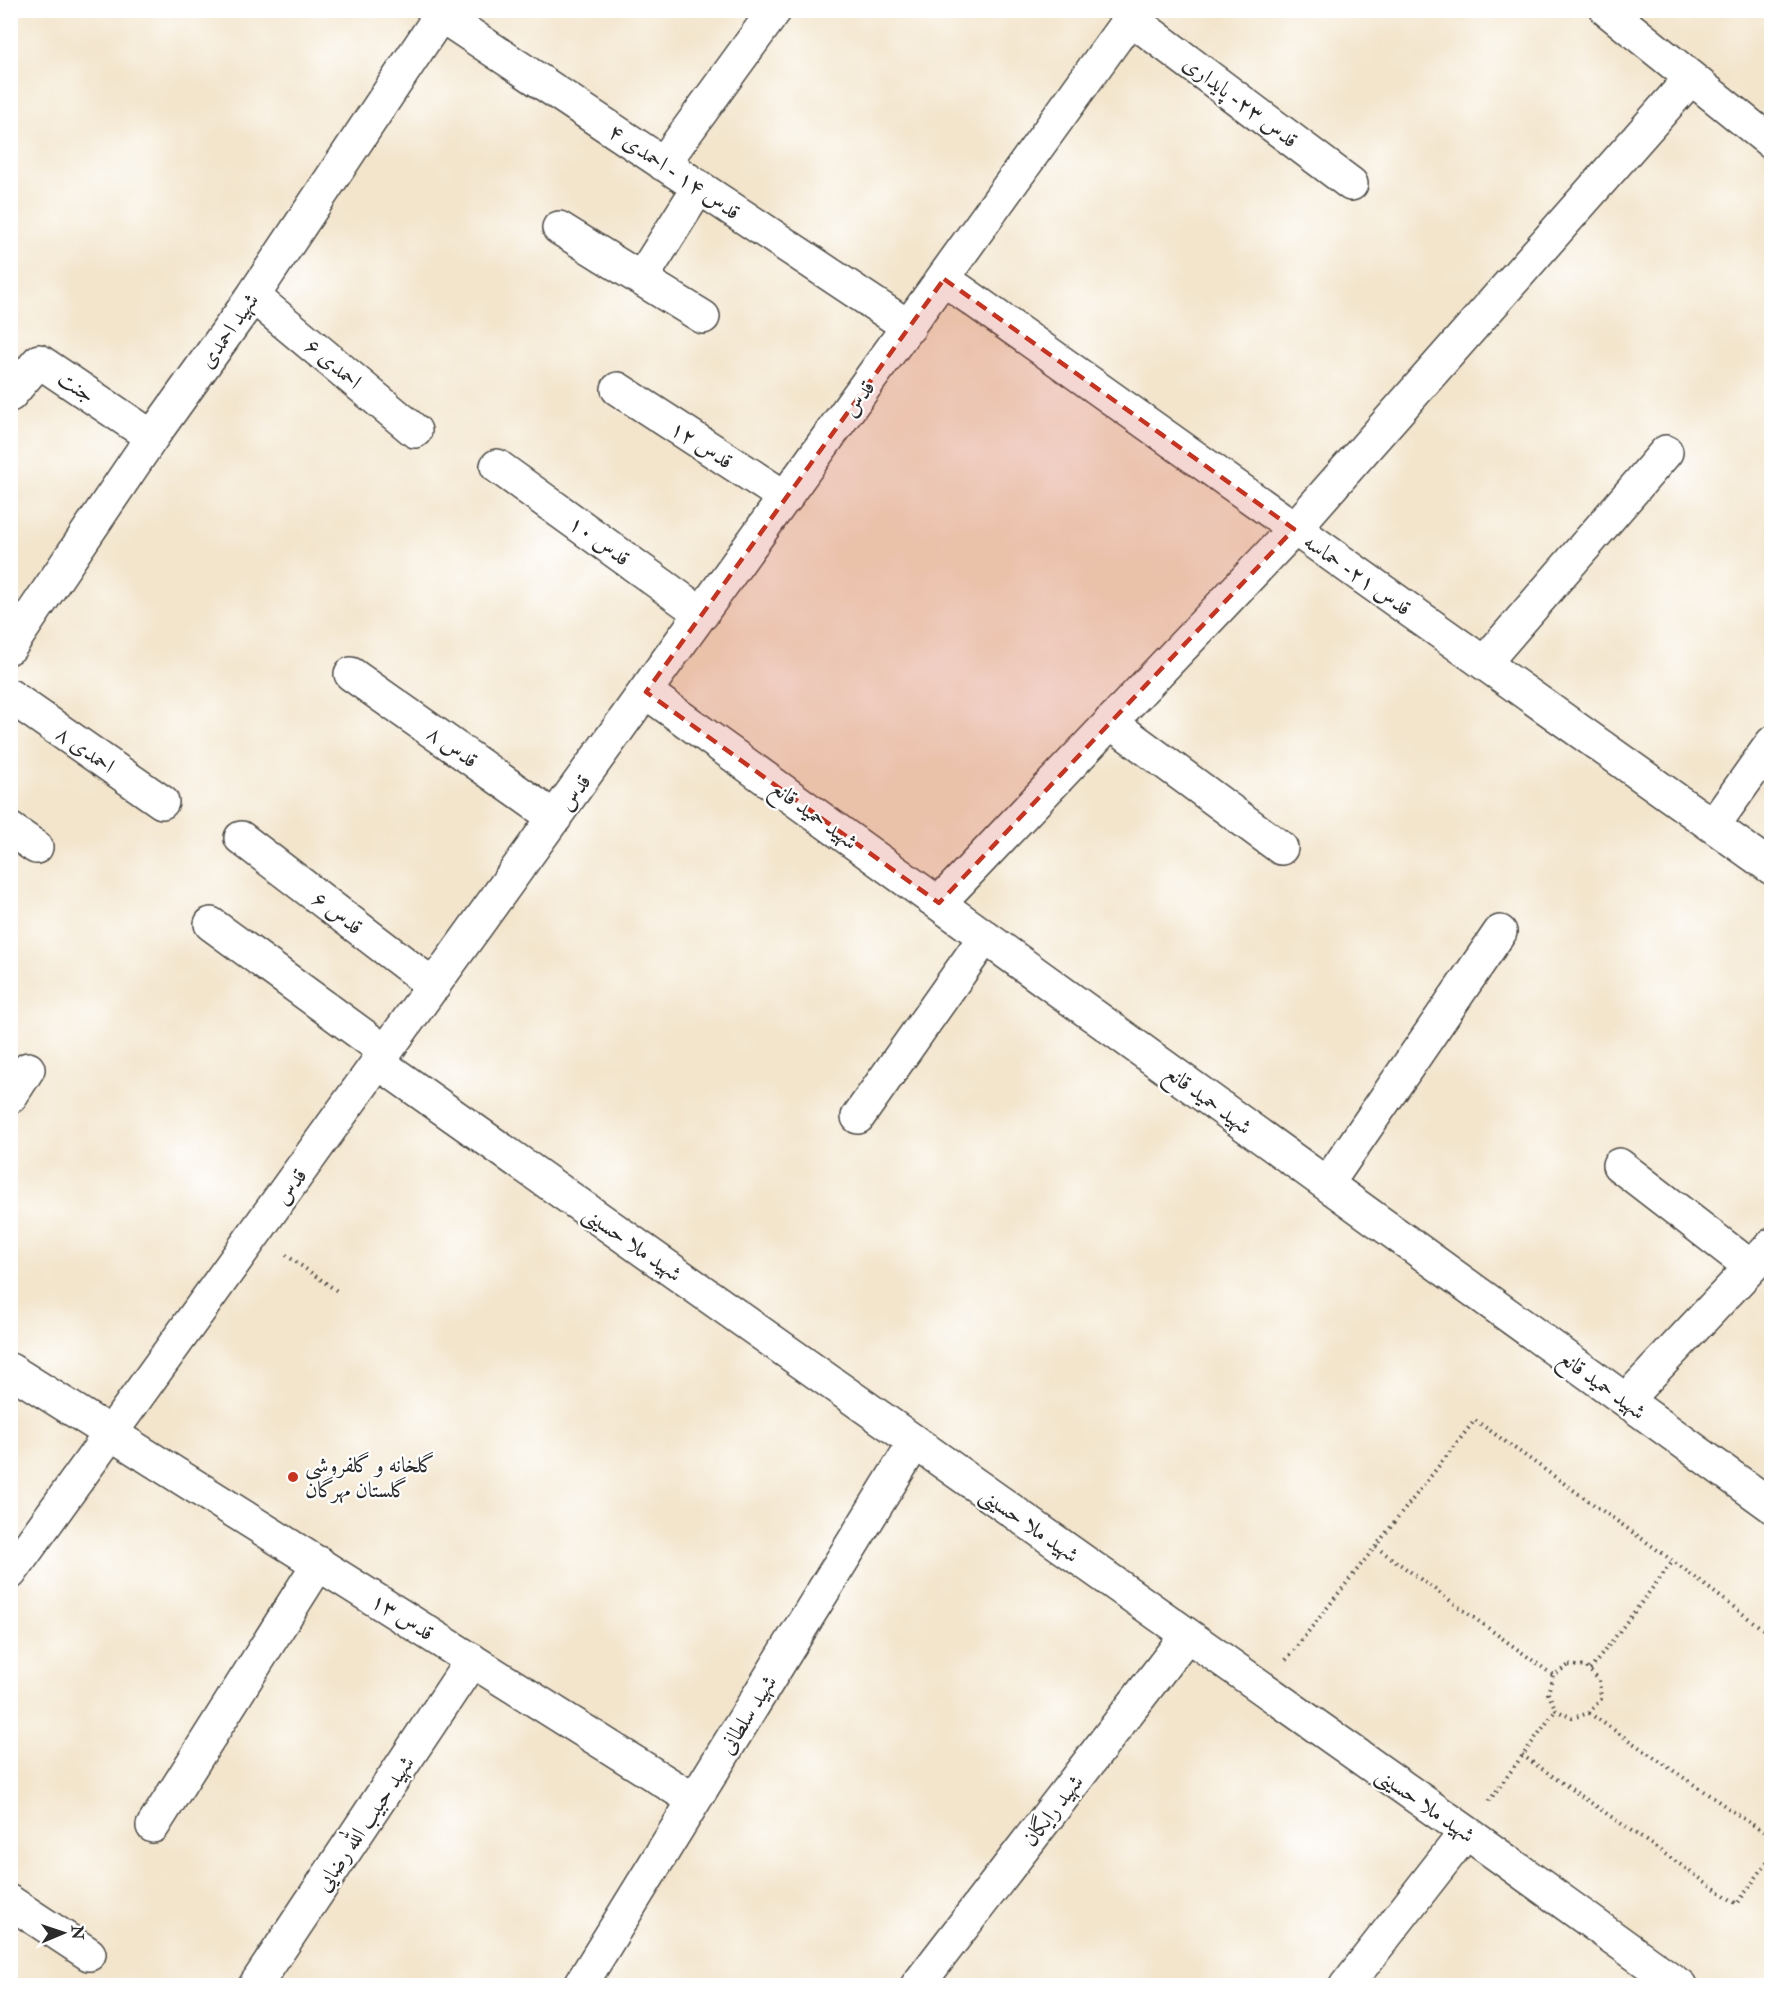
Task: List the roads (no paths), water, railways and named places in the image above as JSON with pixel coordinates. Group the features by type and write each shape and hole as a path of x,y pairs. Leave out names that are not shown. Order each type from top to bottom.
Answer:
{"street":[{"path":"663,164 775,10"},
{"path":"1607,10 1772,143"},
{"name":"قدس ۱۴ - احمدی ۴","path":"439,12 909,327"},
{"name":"شهید احمدی","path":"10,647 152,437 253,296 439,12"},
{"name":"قدس ۲۳- پایداری","path":"1133,14 1352,184"},
{"name":"قدس","path":"10,1573 1133,14"},
{"path":"939,903 1294,528 1691,78"},
{"path":"641,279 699,187"},
{"path":"559,228 703,317"},
{"name":"قدس ۲۱- حماسه","path":"944,279 1772,868"},
{"name":"احمدی ۶","path":"253,296 415,431"},
{"name":"جنت","path":"10,395 39,361 152,437"},
{"name":"قدس ۱۲","path":"618,389 786,498"},
{"path":"1484,663 1666,452"},
{"name":"قدس ۱۰","path":"497,466 702,614"},
{"name":"قدس ۸","path":"351,674 555,818"},
{"name":"شهید حمید قانع","path":"646,692 1772,1506"},
{"name":"احمدی ۸","path":"10,696 162,802"},
{"path":"1110,722 1281,848"},
{"path":"1713,826 1772,743"},
{"name":"قدس ۶","path":"241,838 434,986"},
{"name":"شهید ملا حسینی","path":"211,924 382,1057 915,1442 1680,1986"},
{"path":"1327,1184 1500,932"},
{"path":"858,1117 985,937"},
{"path":"10,1097 28,1070"},
{"path":"1619,1166 1761,1256 1626,1400"},
{"name":"قدس ۱۳","path":"10,1370 694,1800"},
{"name":"شهید سلطانی","path":"580,1986 915,1442"},
{"path":"153,1826 319,1563"},
{"name":"شهید رایگان","path":"917,1986 1187,1635"},
{"name":"شهید حبیب الله رضایی","path":"255,1986 472,1660"},
{"path":"1346,1986 1466,1832"},
{"path":"10,1902 89,1954"}],"place":[{"name":"گلخانه و گلفروشی گلستان مهرگان","path":"293,1477"}]}
